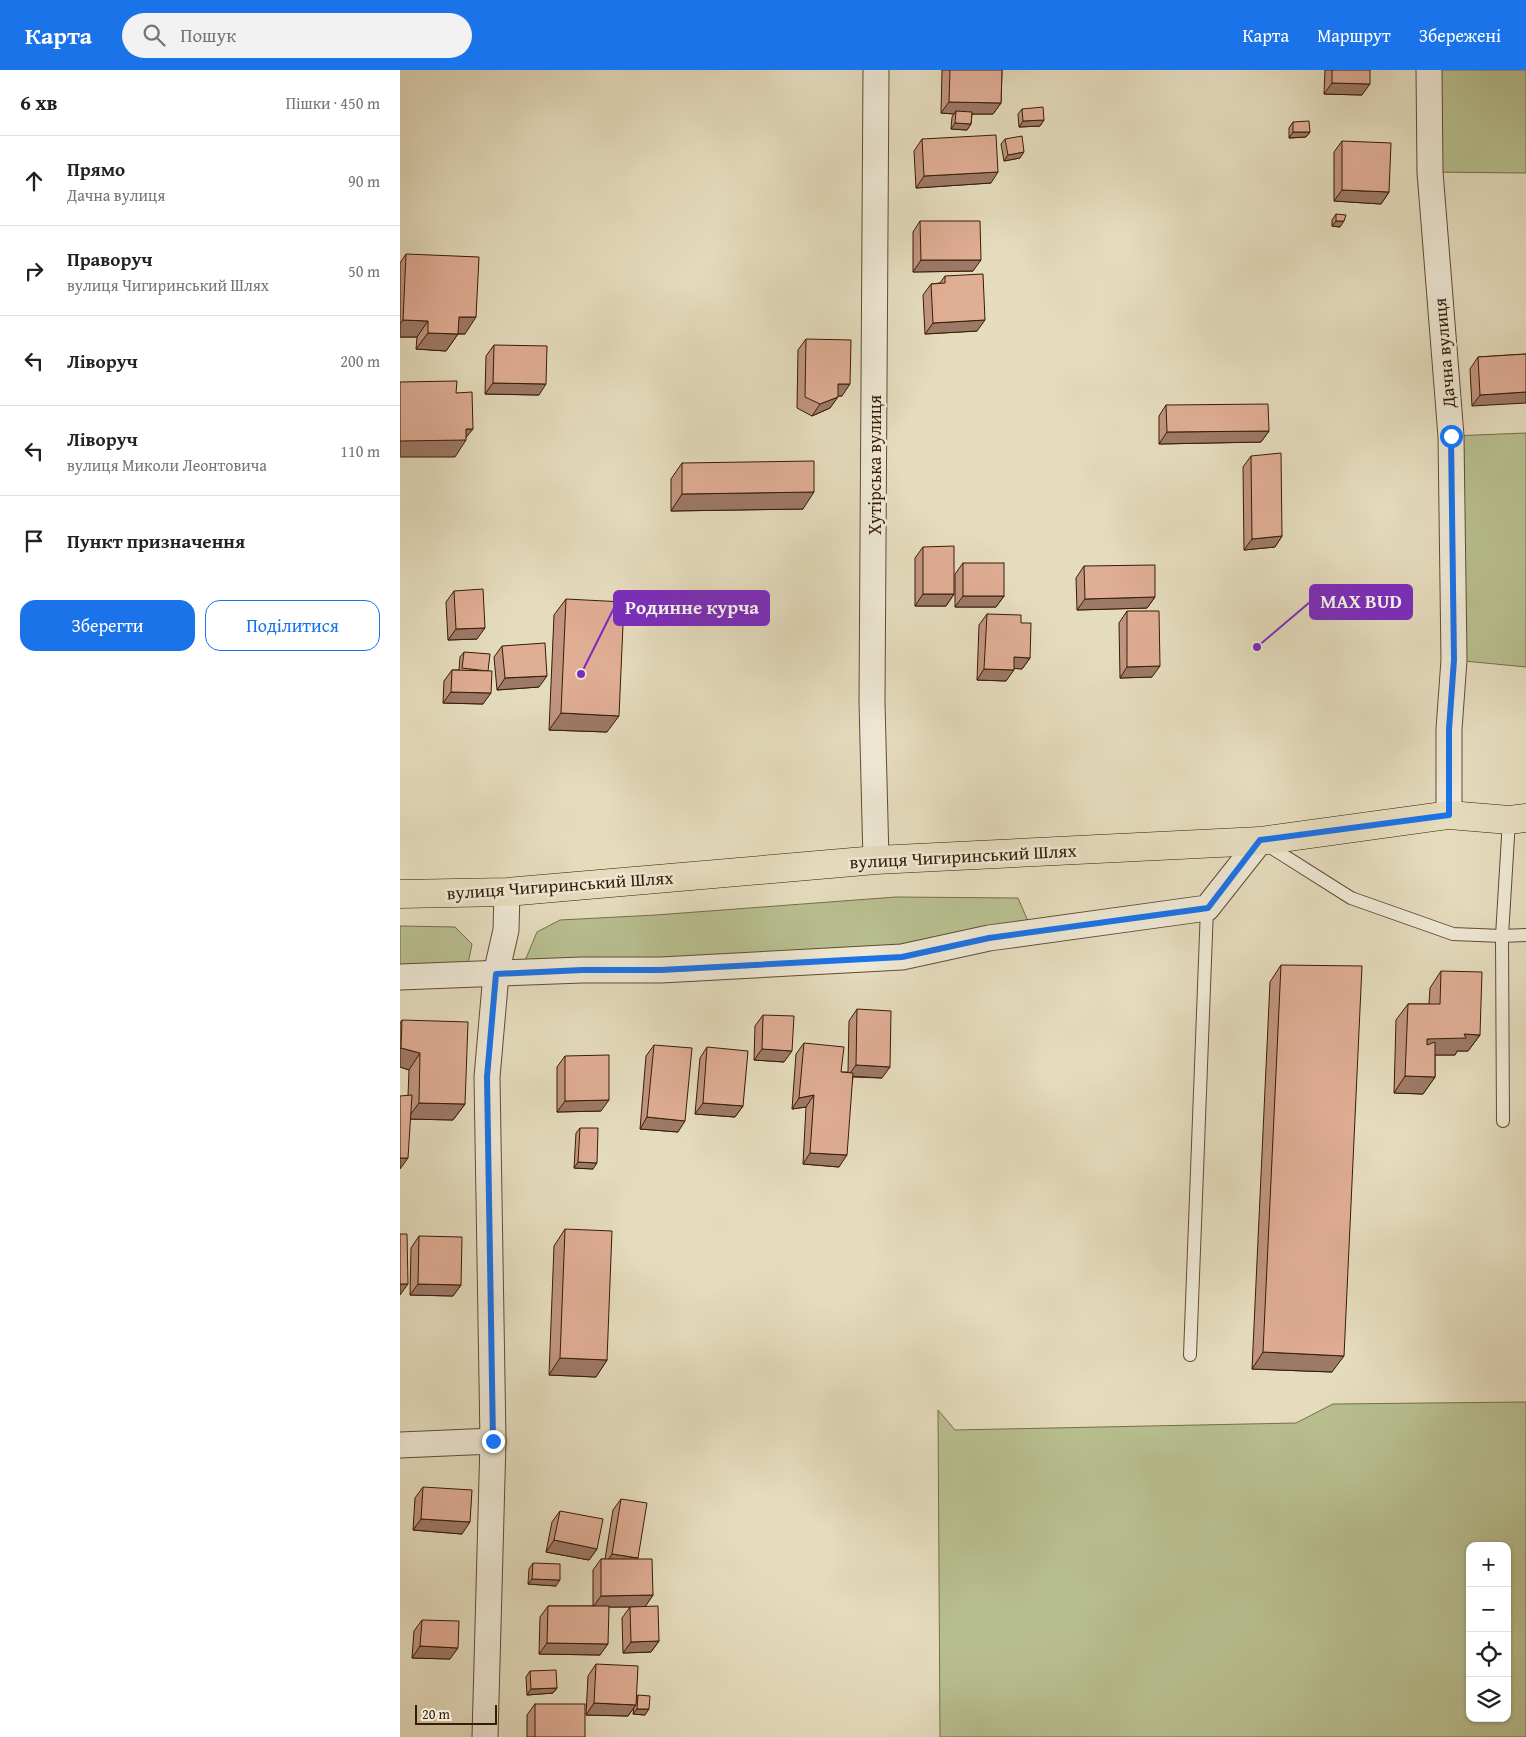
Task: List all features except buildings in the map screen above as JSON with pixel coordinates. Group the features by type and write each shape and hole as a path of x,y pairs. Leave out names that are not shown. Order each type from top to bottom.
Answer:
{"main road":[{"name":"вулиця Чигиринський Шлях","path":"400,894 507,892 876,860 1260,840 1449,815 1517,819"}],"street":[{"name":"Хутірська вулиця","path":"876,70 872,702 876,860"},
{"name":"Дачна вулиця","path":"1429,70 1430,172 1451,436 1454,660 1449,729 1449,815"},
{"path":"400,977 582,970 661,970 902,957 989,938 1208,908 1260,840"},
{"path":"485,1737 493,1441 487,1077 496,974 506,930 507,892"},
{"path":"400,1445 493,1441"}],"lane":[{"path":"1504,1121 1502,936 1517,819"},
{"path":"1260,840 1350,898 1452,934 1526,935"},
{"path":"1190,1355 1208,908"}],"green space":[{"path":"1429,70 1526,70 1526,173 1430,172"},
{"path":"1526,433 1526,667 1454,660 1451,436"},
{"path":"896,897 1018,898 1031,928 995,940 522,968 537,932 560,920 656,915"},
{"path":"400,926 455,927 472,944 466,974 400,978"},
{"path":"1526,1402 1526,1737 940,1737 938,1410 955,1430 1296,1423 1333,1404"}],"place":[{"name":"MAX BUD","path":"1257,647"},
{"name":"Родинне курча","path":"581,674"}],"route":[{"path":"493,1441 487,1077 496,974 582,970 661,970 902,957 989,938 1208,908 1260,840 1449,815 1449,729 1454,660 1451,436"}]}
